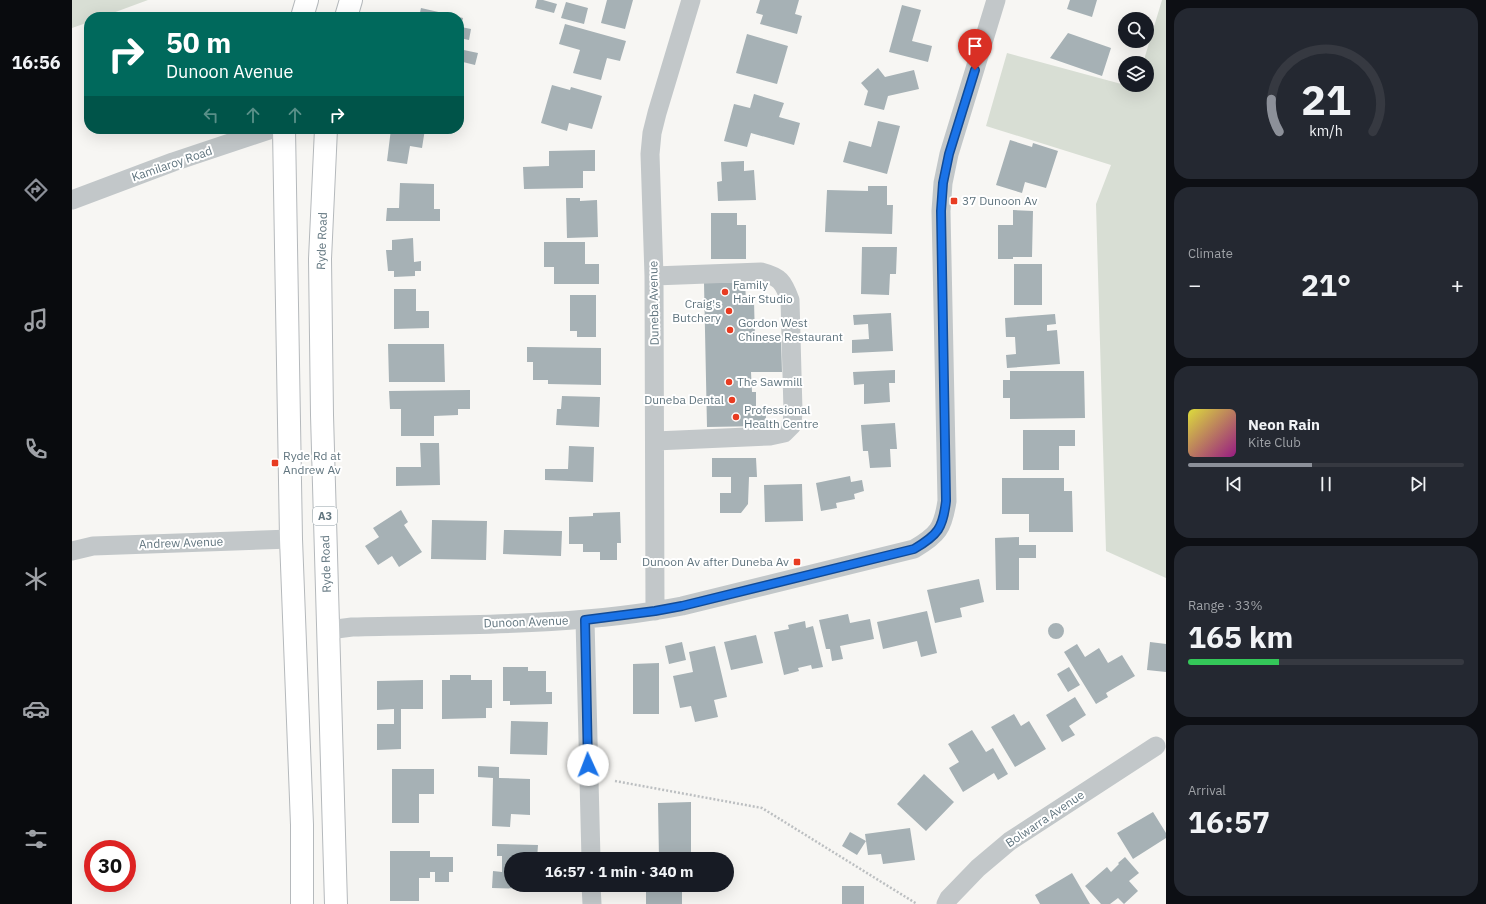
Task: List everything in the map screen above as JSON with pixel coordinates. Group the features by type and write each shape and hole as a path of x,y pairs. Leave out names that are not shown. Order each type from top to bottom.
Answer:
{"highway":[{"path":"303,12 307,0"},
{"path":"347,12 351,0"},
{"path":"284,134 291,539 302,825 302,904"},
{"name":"Ryde Road","path":"326,134 320,259 322,415 336,904"}],"street":[{"name":"Duneba Avenue","path":"655,611 654,276 650,154 656,112 691,0"},
{"name":"Dunoon Avenue","path":"329,630 352,627 585,620 655,611 682,606 914,549 927,542 937,532 944,518 946,501 941,211 943,183 949,154 996,0"},
{"name":"Kamilaroy Road","path":"72,200 173,162 257,134"},
{"path":"654,276 761,272 775,276 785,286 790,300 793,411 792,425 784,433 770,436 655,441"},
{"name":"Andrew Avenue","path":"72,552 93,546 291,539"},
{"path":"585,620 590,852"},
{"name":"Bolwarra Avenue","path":"946,904 949,898 978,868 1010,841 1156,746"},
{"path":"591,892 592,904"}],"path":[{"path":"615,781 762,808 917,904"}],"shaded area":[{"path":"72,0 148,0 116,12 84,12 84,24 72,28"},
{"path":"1162,0 1166,0 1166,578 1106,551 1096,204 1111,165 986,126 1007,53 1118,83 1118,92 1154,92 1154,56 1145,56 1148,48 1154,48 1154,27"}],"building":[{"path":"537,0 557,4 554,13 535,8"},
{"path":"607,0 633,0 625,29 601,23"},
{"path":"760,0 799,0 795,14 802,16 797,34 760,24 763,15 756,13"},
{"path":"1070,0 1097,0 1092,17 1067,9"},
{"path":"566,2 588,8 584,24 561,18"},
{"path":"902,5 921,10 912,41 932,46 928,62 889,52"},
{"path":"421,8 438,12 420,12"},
{"path":"565,24 626,41 620,61 607,58 601,80 573,73 580,50 559,44"},
{"path":"464,28 471,29 469,40 464,39"},
{"path":"1068,33 1111,48 1102,76 1050,58"},
{"path":"747,34 788,46 777,84 736,73"},
{"path":"464,50 478,53 475,65 464,62"},
{"path":"878,68 885,77 914,70 919,89 888,96 884,110 864,105 868,91 861,83"},
{"path":"552,85 570,90 571,87 602,96 592,129 569,123 567,131 541,123"},
{"path":"754,94 784,103 779,117 800,123 794,145 751,133 747,147 724,141 734,104 750,108"},
{"path":"878,121 900,126 887,174 843,162 849,141 871,147"},
{"path":"390,134 424,134 422,148 410,146 407,164 387,161"},
{"path":"1010,140 1032,147 1033,143 1058,151 1046,188 1025,182 1022,193 996,185"},
{"path":"595,150 595,171 583,171 583,188 524,189 523,167 549,166 549,151"},
{"path":"744,161 744,171 754,170 756,200 718,201 717,182 722,181 721,162"},
{"path":"400,183 434,184 434,209 440,209 440,221 386,221 387,208 399,208"},
{"path":"868,186 887,186 887,205 893,205 892,234 825,232 827,190 868,191"},
{"path":"566,198 580,198 580,201 597,200 598,237 567,238"},
{"path":"1013,210 1033,211 1032,257 998,259 998,225 1013,225"},
{"path":"711,213 737,213 737,225 746,225 746,259 711,259"},
{"path":"413,238 414,262 421,261 421,271 415,271 415,276 394,277 394,271 388,271 386,250 392,250 392,240"},
{"path":"544,242 585,242 585,264 599,264 599,284 554,284 554,267 544,267"},
{"path":"862,247 897,247 896,274 890,274 889,295 861,294"},
{"path":"1014,264 1042,264 1042,305 1014,305"},
{"path":"745,282 746,301 754,301 755,339 781,338 782,372 751,372 752,392 756,392 756,407 766,407 766,426 707,427 704,283"},
{"path":"394,289 416,289 416,311 429,311 429,328 394,329"},
{"path":"570,295 596,295 596,337 577,337 577,331 570,331"},
{"path":"891,313 893,351 852,353 852,340 869,339 868,324 854,325 853,315"},
{"path":"1055,314 1056,324 1047,325 1047,331 1057,330 1060,364 1007,368 1006,355 1016,354 1015,337 1006,337 1005,318"},
{"path":"388,344 444,344 445,382 389,382"},
{"path":"527,347 601,348 601,385 548,384 548,380 533,380 533,362 527,362"},
{"path":"895,370 895,383 889,383 890,402 864,404 864,384 854,385 853,372"},
{"path":"1010,371 1084,371 1085,418 1010,419 1010,398 1003,398 1003,380 1010,380"},
{"path":"470,390 470,409 458,409 458,415 434,416 434,436 401,436 401,409 390,409 389,391"},
{"path":"562,396 600,397 599,427 556,425 557,409 561,409"},
{"path":"895,423 897,449 890,449 891,467 870,468 868,451 863,451 861,425"},
{"path":"1023,430 1075,430 1075,446 1059,446 1059,470 1023,470"},
{"path":"420,443 439,443 440,485 396,486 396,467 421,467"},
{"path":"569,446 594,447 593,482 545,480 545,469 568,469"},
{"path":"712,458 756,458 757,477 749,477 748,504 741,513 720,513 720,493 731,493 731,477 712,477"},
{"path":"850,476 851,482 862,480 864,491 854,494 855,499 836,503 837,508 821,511 816,483"},
{"path":"1002,478 1064,478 1064,491 1072,491 1073,532 1029,532 1029,514 1002,514"},
{"path":"802,484 803,521 765,522 764,485"},
{"path":"401,510 408,522 404,525 422,552 399,567 392,556 378,565 365,546 379,537 373,528"},
{"path":"620,512 621,543 617,543 617,560 600,560 600,552 583,552 583,544 569,544 569,517 593,516 593,513"},
{"path":"432,520 487,521 486,560 431,559"},
{"path":"504,530 562,531 561,556 503,554"},
{"path":"1019,537 1019,545 1036,545 1036,558 1019,558 1019,590 996,590 995,538"},
{"path":"979,579 984,602 960,608 962,617 935,623 927,590"},
{"path":"927,611 937,653 921,657 917,641 883,649 877,622"},
{"path":"848,614 850,623 870,619 874,639 840,646 843,659 832,661 830,649 826,649 819,620"},
{"path":"805,621 806,628 813,626 823,667 812,669 811,665 798,668 799,671 784,675 774,632 789,629 788,625"},
{"path":"1056,623 1062,625 1064,631 1062,637 1056,639 1050,637 1048,631 1050,625"},
{"path":"756,635 763,663 731,670 724,642"},
{"path":"682,642 686,660 669,664 665,646"},
{"path":"1150,642 1166,644 1166,672 1147,670"},
{"path":"1077,644 1085,657 1099,648 1108,663 1122,655 1135,676 1106,693 1108,697 1096,704 1064,652"},
{"path":"715,646 727,697 714,700 718,717 695,722 691,706 680,708 673,676 693,672 689,652"},
{"path":"659,663 659,714 633,714 633,664"},
{"path":"503,667 528,667 528,671 546,671 546,692 552,692 552,704 510,705 510,701 503,701"},
{"path":"1069,667 1080,685 1068,692 1057,674"},
{"path":"450,675 471,675 471,680 492,680 492,708 486,708 486,718 442,719 442,680 450,680"},
{"path":"423,680 423,709 401,709 401,749 377,750 377,724 394,724 394,709 377,710 377,681"},
{"path":"1075,697 1086,715 1069,726 1075,735 1062,742 1046,715"},
{"path":"1014,714 1021,726 1029,721 1046,749 1015,767 991,727"},
{"path":"511,721 548,722 547,755 510,754"},
{"path":"972,730 986,752 993,748 1008,774 998,780 994,773 963,792 949,768 959,762 948,744"},
{"path":"478,766 499,767 499,778 530,779 530,815 511,814 510,827 492,826 493,778 478,777"},
{"path":"392,769 434,769 434,794 419,794 419,823 392,823"},
{"path":"924,774 954,802 926,831 897,804"},
{"path":"691,802 691,852 659,852 658,803"},
{"path":"1153,812 1166,833 1166,838 1133,859 1117,833"},
{"path":"910,828 915,860 883,864 881,854 868,855 865,834"},
{"path":"850,832 866,841 857,855 842,846"},
{"path":"497,844 538,845 538,852 504,852 504,888 492,888 493,871 502,872 502,856 497,856"},
{"path":"390,851 430,851 430,857 453,857 453,872 449,872 449,882 435,882 435,872 430,872 430,878 419,878 419,901 390,901"},
{"path":"1125,857 1139,873 1129,881 1138,891 1124,904 1118,898 1110,904 1101,904 1085,886 1107,867 1111,872"},
{"path":"1072,873 1090,904 1040,904 1035,895"},
{"path":"842,886 864,886 864,904 842,904"},
{"path":"646,892 682,892 682,904 646,904"}],"place":[{"name":"37 Dunoon Av","path":"954,201"},
{"name":"Family Hair Studio","path":"725,292"},
{"name":"Craig's Butchery","path":"729,311"},
{"name":"Gordon West Chinese Restaurant","path":"730,330"},
{"name":"The Sawmill","path":"729,382"},
{"name":"Duneba Dental","path":"732,400"},
{"name":"Professional Health Centre","path":"736,417"},
{"name":"Ryde Rd at Andrew Av","path":"275,463"},
{"name":"Dunoon Av after Duneba Av","path":"797,562"}],"route":[{"path":"588,765 585,620 682,606 914,549 927,542 937,532 944,518 946,501 941,211 943,183 949,154 975,70"}]}
